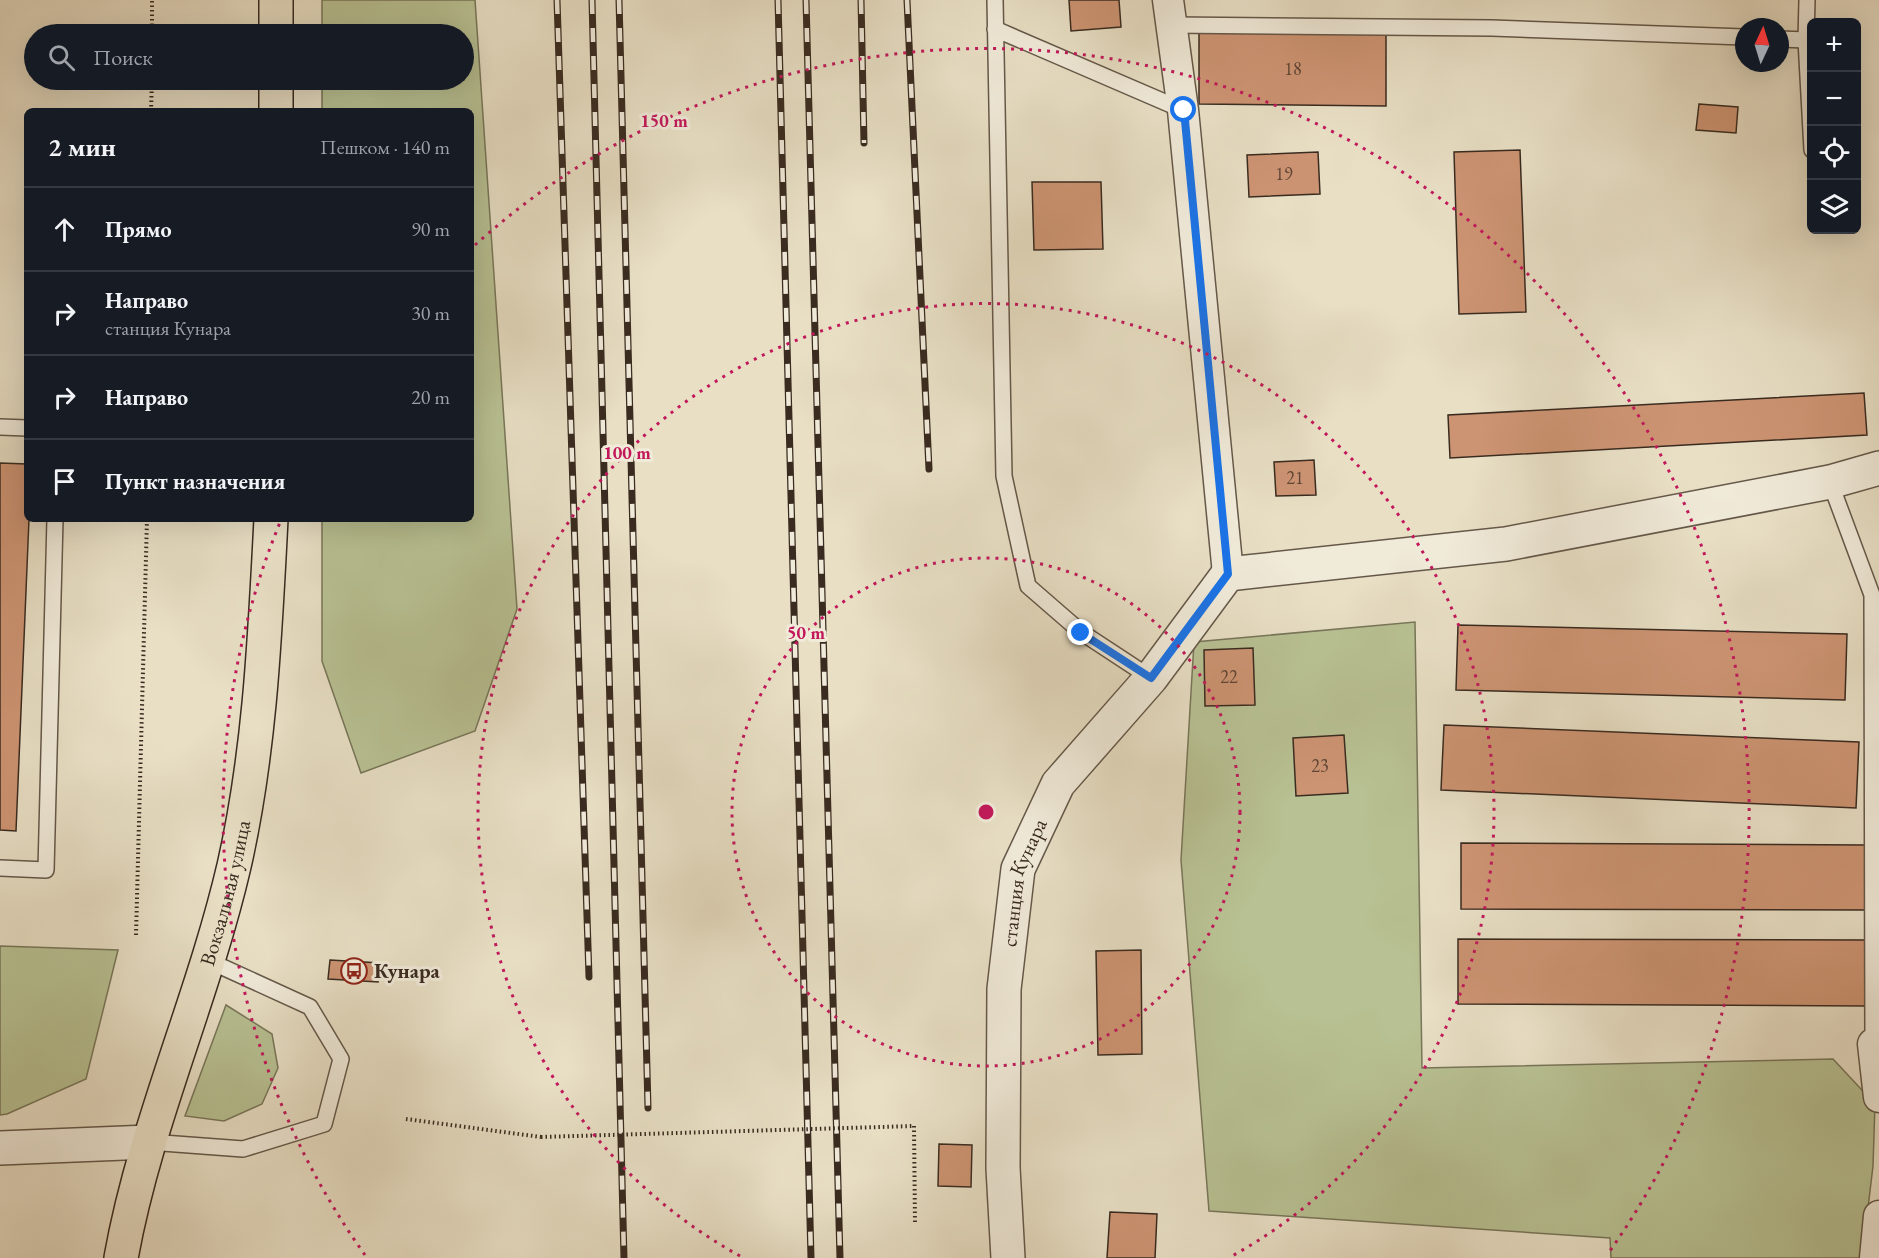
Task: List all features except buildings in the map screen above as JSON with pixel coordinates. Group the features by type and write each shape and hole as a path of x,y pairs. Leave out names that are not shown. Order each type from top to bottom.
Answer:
{"main road":[{"path":"276,0 276,24"},
{"path":"276,90 276,108"},
{"name":"Вокзальная улица","path":"121,1258 149,1142 207,960 234,866 254,746 265,649 271,522"}],"street":[{"path":"1170,13 1184,110 1228,574 1506,544 1830,482 1879,468"},
{"name":"станция Кунара","path":"1008,1258 1003,1168 1004,989 1018,869 1058,783 1151,678 1228,574"},
{"path":"1873,1044 1879,1097"},
{"path":"0,1148 149,1142"},
{"path":"1875,1258 1879,1216"}],"lane":[{"path":"995,0 1004,476 1028,586 1081,633 1151,678"},
{"path":"1807,0 1806,40 1811,126"},
{"path":"1170,13 1735,37"},
{"path":"995,30 1184,110"},
{"path":"1789,39 1806,40"},
{"path":"0,427 24,428"},
{"path":"1830,482 1872,595 1873,1044"},
{"path":"0,868 46,870 55,522"},
{"path":"149,1142 243,1149 324,1124 341,1059 310,1007 207,960"}],"path":[{"path":"152,0 152,24"},
{"path":"152,90 152,108"},
{"path":"136,935 147,522"},
{"path":"406,1119 541,1137 914,1126 915,1224"}],"green space":[{"path":"322,0 475,0 517,609 475,731 361,773 322,661 322,522 474,522 474,108 322,108 322,90 474,90 474,24 322,24"},
{"path":"1415,622 1422,1068 1833,1059 1875,1104 1873,1166 1862,1258 1611,1258 1610,1238 1209,1211 1181,860 1194,642"},
{"path":"0,946 118,950 86,1079 0,1115"},
{"path":"226,1005 272,1034 278,1068 262,1104 224,1121 185,1116"}],"railway":[{"path":"557,0 589,977"},
{"path":"592,0 624,1258"},
{"path":"619,0 648,1108"},
{"path":"778,0 811,1258"},
{"path":"806,0 840,1258"},
{"path":"861,0 864,143"},
{"path":"907,0 929,469"}],"place":[{"name":"Кунара","path":"354,971"}],"route":[{"path":"1081,633 1151,678 1228,574 1184,110"}]}
